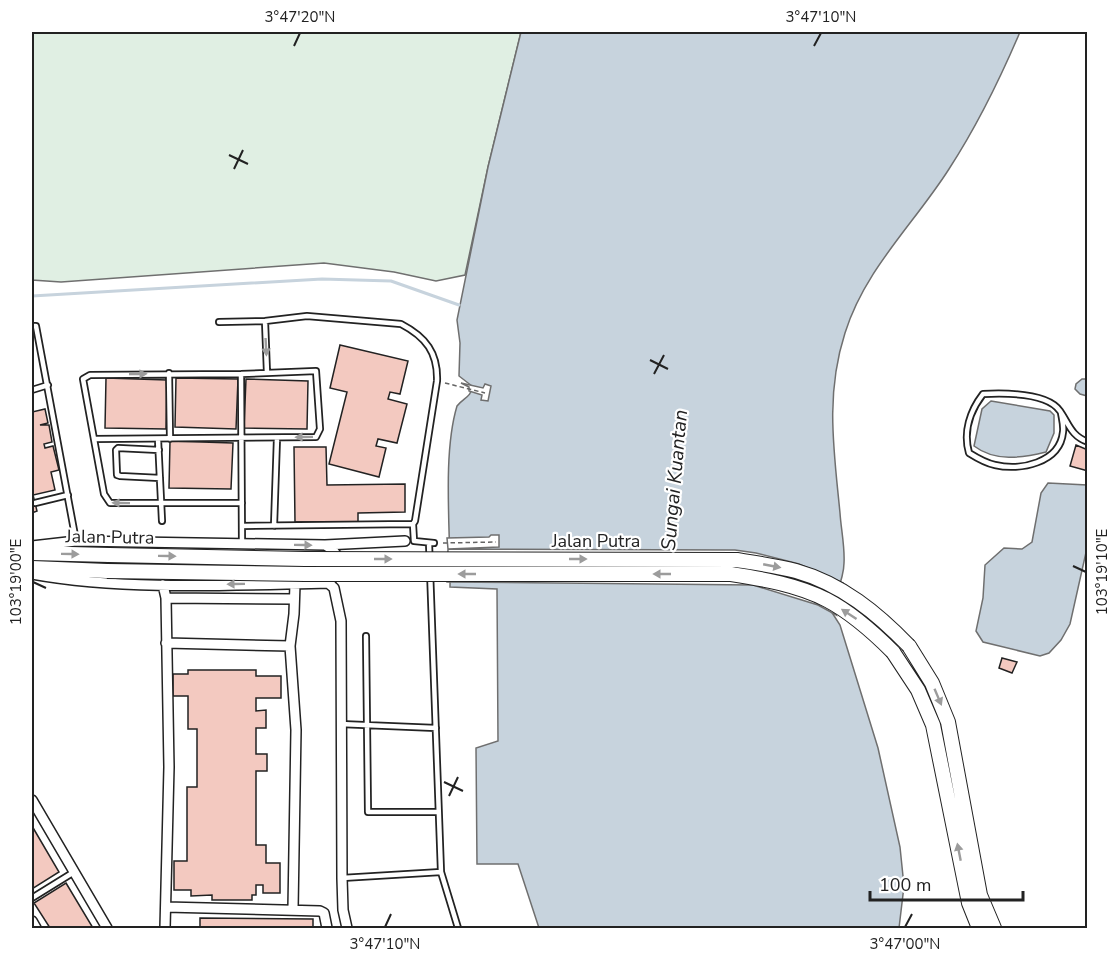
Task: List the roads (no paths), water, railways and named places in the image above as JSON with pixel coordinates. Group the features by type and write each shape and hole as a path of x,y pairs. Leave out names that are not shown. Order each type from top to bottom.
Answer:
{"main road":[{"name":"Jalan Putra","path":"32,553 305,559 737,560 796,571 829,583 857,599 876,614 909,646 932,682 948,722 981,895 994,928"},
{"name":"Jalan Putra","path":"32,568 305,574 731,574 766,580 826,600 864,624 893,652 918,690 933,725 969,903 979,928"}],"street":[{"path":"32,546 76,541 325,545 410,541"},
{"path":"337,555 360,542"},
{"path":"325,545 337,555 337,570 328,583"},
{"path":"32,573 65,580 115,584 328,583 334,588 341,621 342,878 343,910 347,928"},
{"path":"293,909 296,730 290,646 294,584"},
{"path":"163,585 166,598 169,766 165,928"},
{"path":"166,598 294,599"},
{"path":"166,643 290,646"},
{"path":"32,800 107,928"},
{"path":"166,907 320,911 324,913 327,928"},
{"path":"32,921 36,928"}],"lane":[{"path":"219,322 265,321 307,316 401,324 412,329 435,356 437,381 410,541 431,543 441,872 458,928"},
{"path":"265,321 267,373"},
{"path":"32,327 36,326 76,541"},
{"path":"94,440 316,437 320,429 316,371 90,375 83,379 94,440 104,494 110,503 242,503"},
{"path":"169,374 170,439"},
{"path":"241,374 242,544"},
{"path":"32,390 48,385"},
{"path":"1061,413 1064,432 1059,445 1046,460 1021,466 996,466 969,453 965,440 972,407 983,394 1009,393 1050,402 1061,413 1070,430 1079,439 1088,442"},
{"path":"274,526 277,438"},
{"path":"158,439 162,521"},
{"path":"159,450 118,448 116,450 117,474 120,476 160,478"},
{"path":"35,503 68,495"},
{"path":"242,526 413,524"},
{"path":"366,636 368,812 438,812"},
{"path":"340,724 436,728"},
{"path":"32,898 74,872"},
{"path":"342,878 441,872"}],"water":[{"name":"Sungai Kuantan","path":"521,32 1020,32 988,102 959,153 877,267 865,288 845,333 835,379 834,445 844,569 831,611 840,625 878,748 900,847 904,886 899,928 539,928 518,864 477,864 476,748 498,741 497,589 450,587 448,471 452,426 457,406 472,390 472,386 459,376 460,343 457,320 488,167"},
{"path":"1082,379 1087,379 1087,396 1075,389 1076,384"},
{"path":"991,401 1050,411 1054,415 1054,433 1046,452 1028,456 1000,457 974,446 982,409"},
{"path":"1048,483 1087,485 1087,548 1070,624 1061,640 1049,653 1040,656 983,642 976,631 983,598 985,565 1004,548 1022,549 1032,542 1041,493"}],"waterway":[{"path":"32,296 322,279 391,281 459,305"}]}
